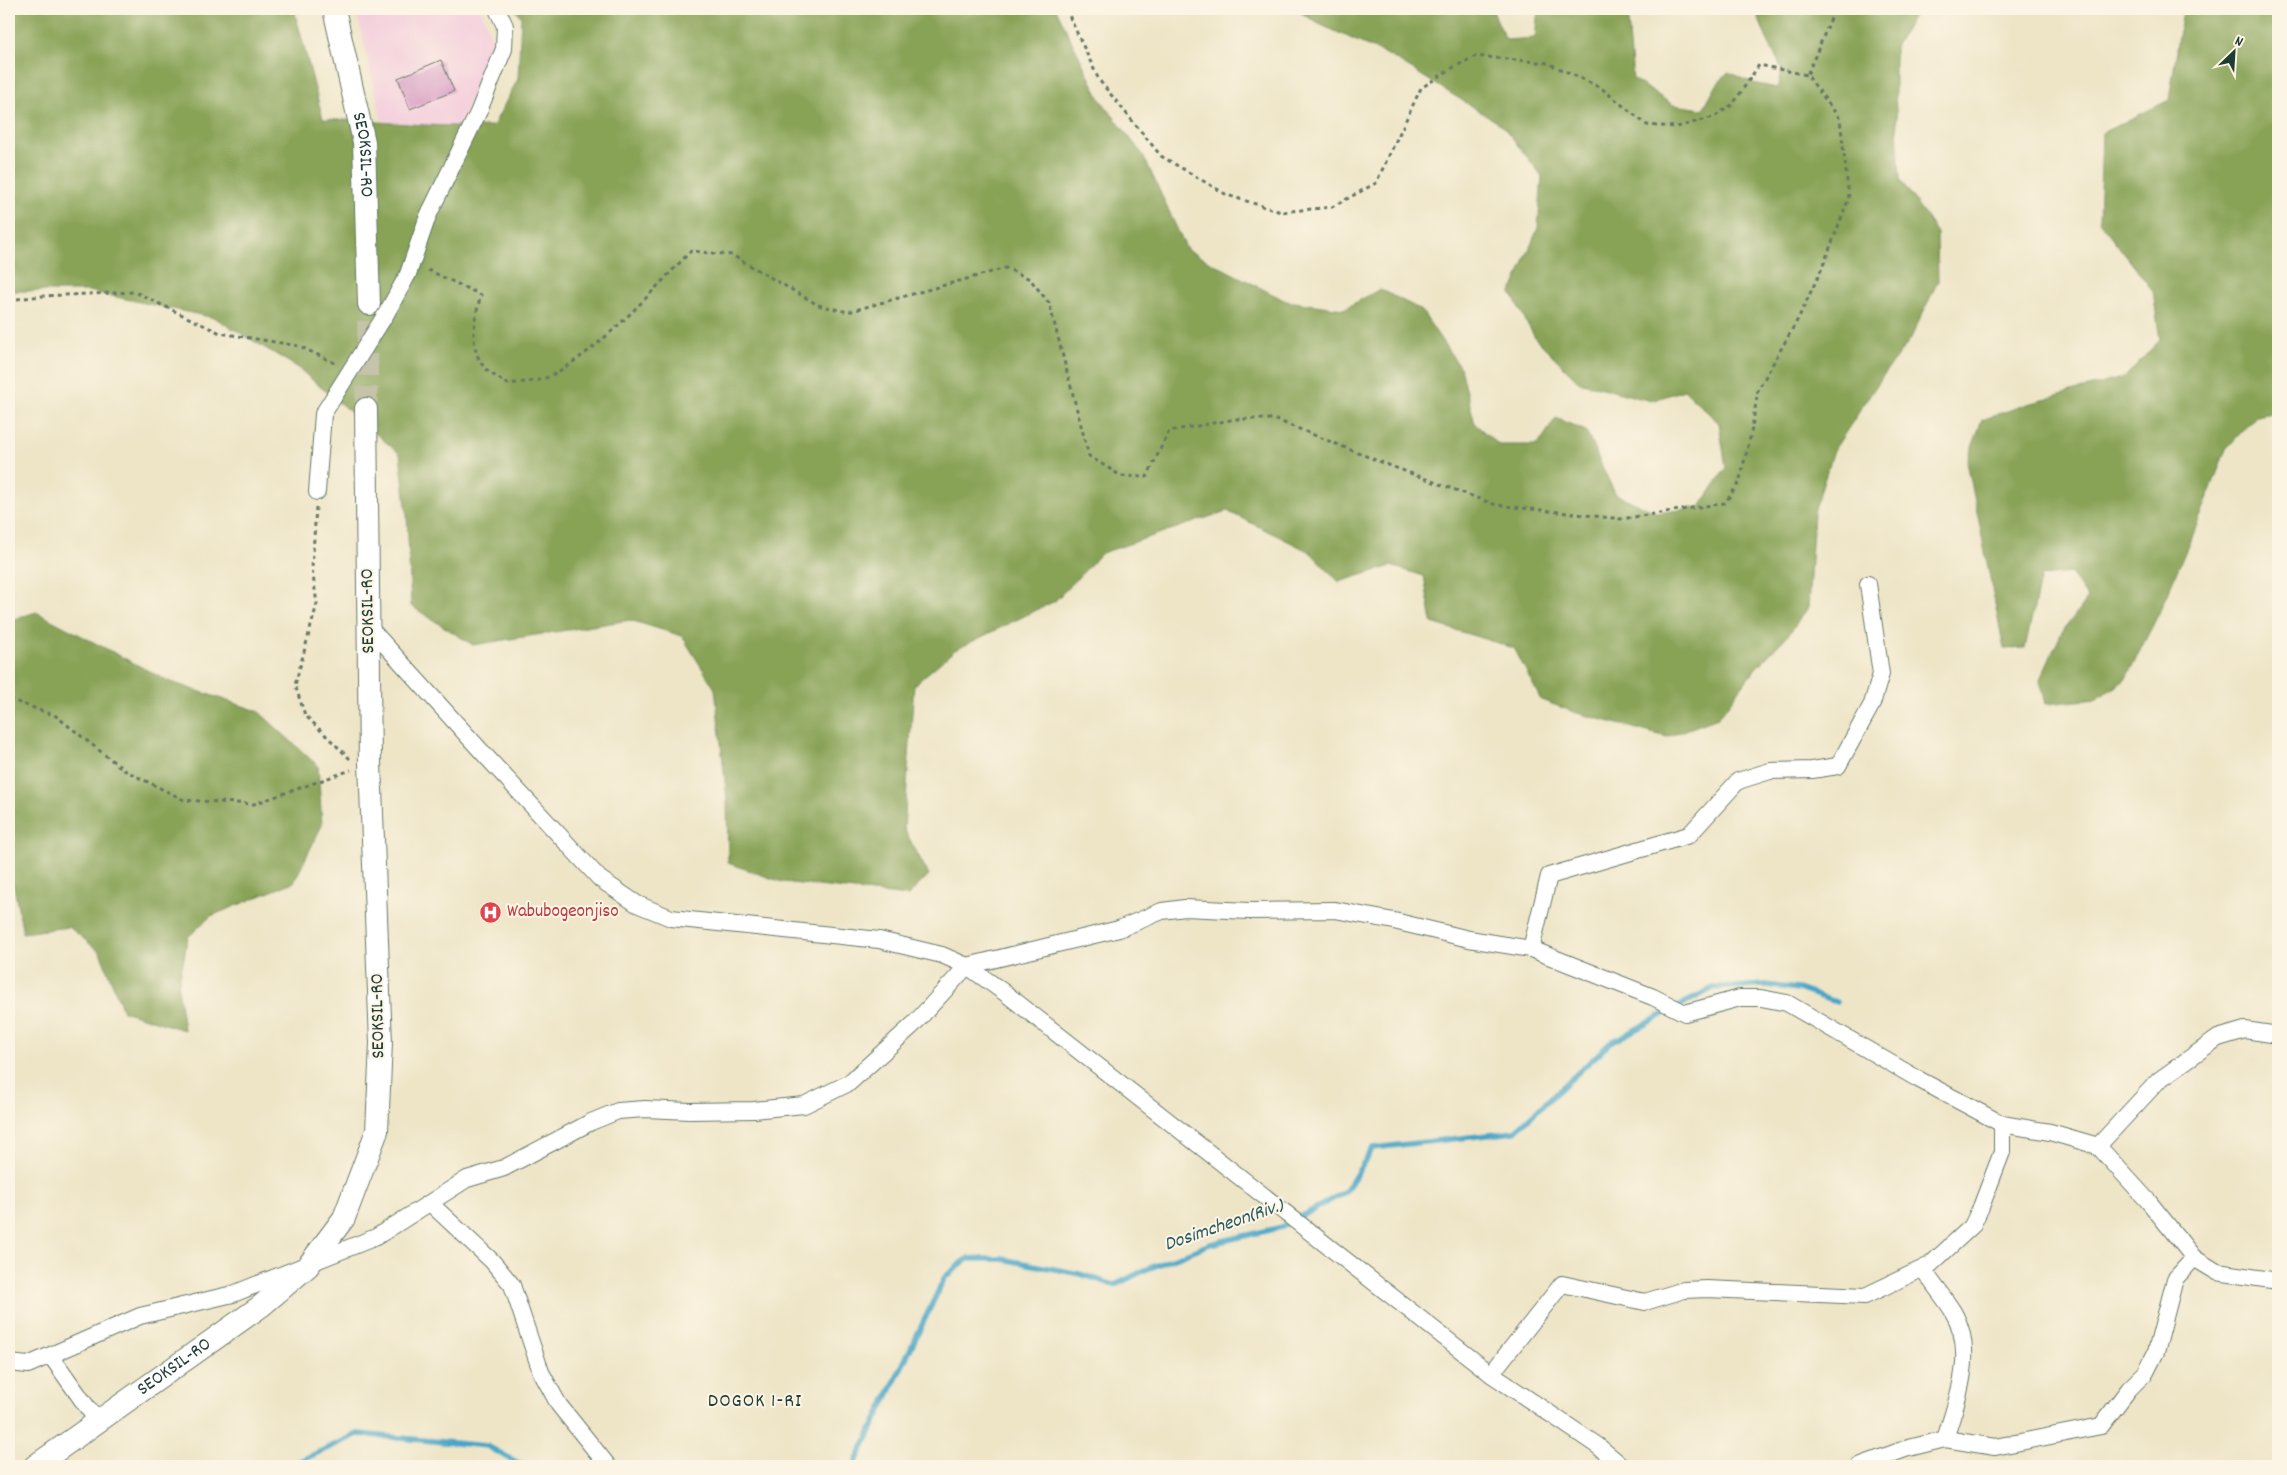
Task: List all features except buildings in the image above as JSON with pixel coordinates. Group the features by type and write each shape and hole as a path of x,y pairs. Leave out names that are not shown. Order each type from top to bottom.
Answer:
{"street":[{"name":"SEOKSIL-RO","path":"334,9 364,142 369,304"},
{"path":"317,492 323,414 390,307 412,262 428,216 478,113 504,49 505,26 497,9"},
{"name":"SEOKSIL-RO","path":"35,1466 260,1306 308,1266 344,1218 377,1131 381,1043 370,763 366,410"},
{"path":"1531,949 1549,876 1689,836 1738,781 1770,771 1812,770 1838,766 1872,704 1881,674 1868,584"},
{"path":"369,627 600,879 637,904 671,918 879,940 942,955 967,966 1013,999 1491,1374 1598,1446 1622,1466"},
{"path":"9,1363 28,1365 140,1316 233,1294 376,1238 467,1179 504,1168 591,1122 618,1111 645,1108 690,1112 754,1110 804,1105 849,1083 914,1024 967,966 1119,929 1162,912 1185,908 1249,911 1334,910 1531,949 1653,997 1684,1013 1740,998 1761,998 1787,1003 1918,1080 2002,1124 2050,1132 2098,1146 2149,1202 2194,1258 2217,1272 2278,1280"},
{"path":"2098,1146 2159,1080 2218,1038 2245,1030 2278,1035"},
{"path":"1491,1374 1562,1284 1645,1302 1684,1290 1708,1288 1865,1296 1923,1269 1930,1265 1972,1226 2002,1152 2002,1124"},
{"path":"430,1203 492,1261 512,1285 541,1372 559,1405 608,1466"},
{"path":"1859,1466 1904,1449 1945,1439 1995,1447 2101,1426 2129,1390 2146,1372 2156,1352 2175,1279 2194,1258"},
{"path":"1923,1269 1953,1311 1962,1338 1964,1373 1945,1439"},
{"path":"51,1356 97,1421"}],"path":[{"path":"412,262 481,296 474,321 475,350 487,370 508,384 548,377 589,350 639,304 691,251 732,255 818,305 848,312 1006,268 1030,279 1049,303 1089,456 1121,476 1147,476 1169,431 1236,419 1274,419 1390,466 1496,505 1621,519 1724,503 1739,483 1751,434 1758,390 1798,319 1823,266 1849,198 1840,119 1807,75 1759,65 1733,104 1714,117 1677,127 1647,125 1601,88 1548,63 1476,56 1454,67 1421,88 1376,183 1332,207 1281,212 1227,195 1161,156 1099,80 1066,9"},
{"path":"1807,75 1835,9"},
{"path":"9,300 42,296 135,292 220,333 299,346 351,371"},
{"path":"317,492 312,568 317,604 295,685 305,715 348,759 370,763"},
{"path":"9,699 56,716 124,770 184,800 254,804 370,763"}],"shaded area":[{"path":"356,9 481,9 493,41 459,127 382,121"}],"green space":[{"path":"9,9 294,9 323,119 430,125 493,126 518,79 521,17 515,9 1056,9 1100,99 1143,155 1187,250 1286,301 1344,309 1380,289 1421,310 1461,369 1475,424 1499,445 1538,445 1556,418 1586,431 1615,494 1658,513 1700,507 1726,468 1719,423 1684,390 1651,401 1579,382 1535,338 1511,293 1538,228 1542,176 1502,125 1390,56 1319,24 1295,9 1492,9 1506,40 1535,38 1538,9 1627,9 1633,79 1673,105 1703,109 1715,87 1728,72 1753,83 1777,88 1782,69 1755,9 1917,9 1895,47 1895,92 1900,179 1937,233 1938,281 1911,338 1882,377 1834,450 1814,512 1808,608 1788,635 1756,668 1718,718 1667,737 1577,713 1541,700 1514,648 1432,623 1424,576 1391,566 1339,582 1310,552 1227,511 1102,553 1055,601 955,650 914,685 904,829 929,875 908,896 782,882 728,863 727,800 715,689 682,636 630,620 473,645 411,606 407,515 400,454 297,367 215,318 88,291 9,291"},
{"path":"2186,9 2278,9 2278,412 2256,416 2226,449 2201,515 2159,613 2125,680 2097,699 2046,704 2040,679 2062,632 2088,598 2071,573 2041,576 2025,648 2004,649 1967,461 1982,420 2024,405 2125,377 2160,340 2153,291 2099,221 2102,133 2169,100 2182,17"},
{"path":"36,612 168,681 258,711 318,766 322,825 294,882 211,916 188,937 178,987 184,1030 123,1011 100,952 69,927 23,933 9,862 9,621"}],"waterway":[{"name":"Dosimcheon(Riv.)","path":"854,1466 945,1277 967,1259 1002,1259 1080,1274 1115,1285 1145,1270 1210,1244 1282,1227 1345,1192 1373,1148 1514,1132 1610,1043 1713,988 1766,985 1798,989 1836,1002"},
{"name":"Dosimcheon(Riv.)","path":"289,1466 358,1434 487,1446 524,1466"}],"tunnel":[{"path":"366,409 369,304"}],"place":[{"name":"Wabubogeonjiso","path":"491,912"}],"district":[{"name":"DOGOK 1-RI","path":"755,1402"}]}
